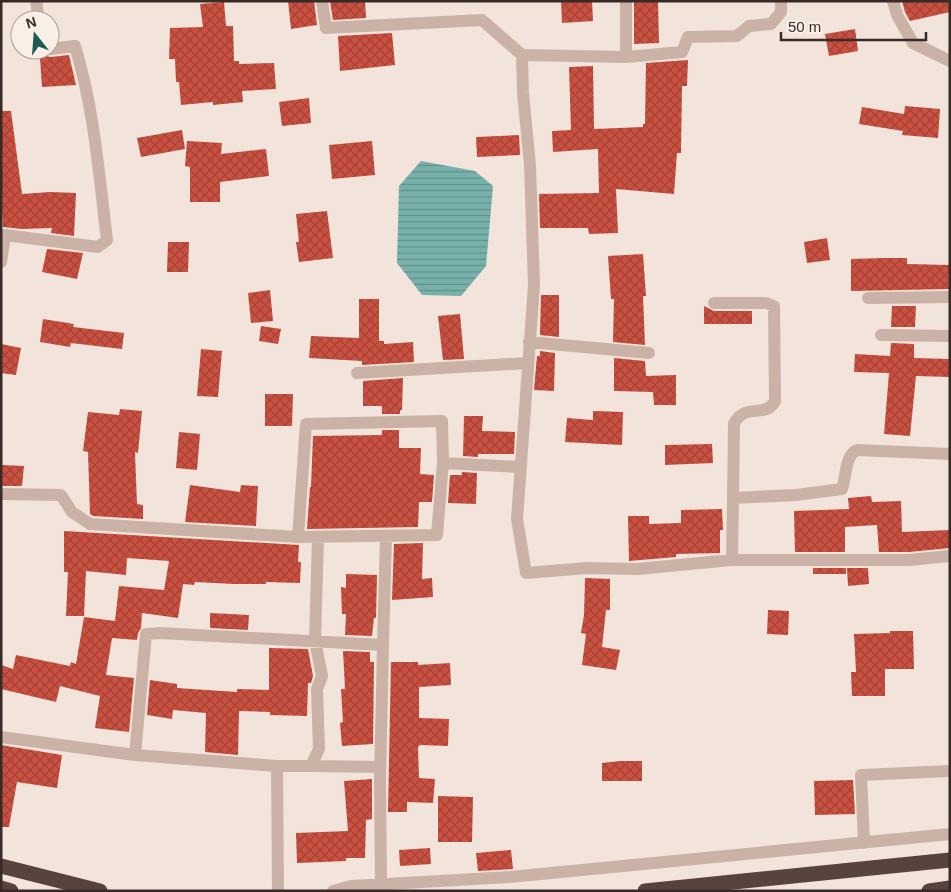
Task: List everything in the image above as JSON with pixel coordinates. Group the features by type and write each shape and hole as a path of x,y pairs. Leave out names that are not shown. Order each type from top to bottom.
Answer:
{"highway":[{"path":"645,891 950,860"},
{"path":"1,866 100,891"},
{"path":"1,888 11,891"},
{"path":"929,891 950,888"}],"street":[{"path":"322,1 326,28 482,20 522,55 626,57 682,52 688,37 737,36 749,26 771,24 781,12 781,1"},
{"path":"626,1 626,57"},
{"path":"893,1 897,15 913,43 950,61"},
{"path":"1,262 4,235 98,247 107,240 98,162 83,74 75,46 60,48"},
{"path":"522,55 530,165 533,275 517,519 526,572 587,568 637,569 732,560 909,560 950,556"},
{"path":"868,298 950,296"},
{"path":"714,303 766,303 774,306 775,401 767,409 744,413 737,417 734,424 732,560"},
{"path":"881,335 950,336"},
{"path":"529,342 649,353"},
{"path":"357,374 528,363"},
{"path":"1,494 61,495 72,512 90,524 298,537 437,535 442,463 442,421 306,424 298,537"},
{"path":"733,498 796,495 842,490 849,458 852,452 857,450 950,454"},
{"path":"442,463 520,467"},
{"path":"381,884 380,767 386,536"},
{"path":"311,766 319,749 317,689 322,676 315,642 318,537"},
{"path":"135,755 146,634 160,633 383,645"},
{"path":"1,737 135,755 277,766 380,767"},
{"path":"277,766 278,891"},
{"path":"864,843 861,775 950,771"},
{"path":"333,891 351,886 510,877 950,834"}],"water":[{"path":"421,161 475,171 493,186 486,266 461,296 422,295 397,263 399,186"}],"building":[{"path":"288,1 314,1 317,25 291,29"},
{"path":"330,1 365,1 366,18 333,20"},
{"path":"561,1 592,1 593,21 562,23"},
{"path":"634,1 658,1 659,43 634,44"},
{"path":"902,1 950,1 950,12 910,21"},
{"path":"224,2 226,26 233,26 234,61 239,61 239,64 274,63 276,89 242,91 243,102 213,105 213,102 181,105 179,82 176,82 175,59 169,59 170,28 203,27 200,4"},
{"path":"855,29 858,51 829,56 825,34"},
{"path":"392,33 395,65 340,71 338,36"},
{"path":"69,55 76,85 42,87 40,60 60,60 60,56"},
{"path":"688,60 687,86 682,86 681,153 677,153 674,194 616,189 618,233 589,234 588,228 540,228 539,194 599,193 598,149 553,152 552,131 571,130 569,67 593,66 594,129 643,127 643,124 645,124 646,63"},
{"path":"309,98 311,123 282,126 279,102"},
{"path":"905,106 940,109 938,138 902,135 903,131 859,124 862,107 904,114"},
{"path":"1,111 11,111 22,194 76,193 74,236 51,233 52,228 22,229 3,227"},
{"path":"182,130 185,149 141,157 137,138"},
{"path":"519,135 520,155 477,157 476,137"},
{"path":"187,141 222,143 221,154 266,149 269,176 220,182 220,202 190,202 190,167 185,166"},
{"path":"372,141 375,175 332,179 329,145"},
{"path":"327,211 333,258 299,262 296,242 299,242 296,214"},
{"path":"827,238 830,260 807,263 804,242"},
{"path":"168,242 189,242 188,272 167,272"},
{"path":"47,249 83,253 77,279 42,272"},
{"path":"643,254 646,296 643,296 645,345 613,342 614,299 611,299 608,256"},
{"path":"907,258 907,264 950,265 950,289 851,291 851,259"},
{"path":"270,290 273,321 251,323 248,293"},
{"path":"541,295 559,295 559,337 540,335"},
{"path":"359,299 379,299 379,341 384,341 384,344 413,342 414,362 362,365 362,361 309,358 311,336 359,338"},
{"path":"704,306 714,311 752,311 752,324 704,324"},
{"path":"892,306 916,306 915,327 891,327"},
{"path":"460,314 464,359 443,360 438,316"},
{"path":"43,319 74,324 73,327 124,333 122,349 71,343 70,347 40,342"},
{"path":"261,326 281,329 278,344 259,341"},
{"path":"891,343 914,344 914,358 950,359 950,377 916,376 910,436 884,434 889,373 854,372 855,354 890,356"},
{"path":"1,344 21,348 16,375 1,373"},
{"path":"201,349 222,351 218,397 197,396"},
{"path":"540,351 555,353 554,391 534,390 537,356 540,356"},
{"path":"614,358 645,361 646,376 676,375 676,405 654,405 653,392 614,391"},
{"path":"403,378 402,410 400,410 400,414 382,414 382,406 363,406 363,381"},
{"path":"265,394 293,394 292,426 265,426"},
{"path":"120,409 142,411 138,453 135,452 137,504 143,505 143,519 93,516 90,514 88,452 83,451 88,412 119,415"},
{"path":"593,411 623,412 622,445 565,442 567,418 593,420"},
{"path":"464,416 483,416 482,431 515,432 514,454 478,454 478,457 463,456"},
{"path":"382,430 399,430 399,448 421,448 420,474 434,475 432,502 419,502 418,527 307,529 313,436 382,435"},
{"path":"179,432 200,434 197,470 176,468"},
{"path":"712,444 713,463 665,465 665,445"},
{"path":"1,465 24,466 22,486 1,486"},
{"path":"462,472 477,473 476,504 448,503 450,475 462,475"},
{"path":"190,485 240,492 241,485 258,486 256,526 185,522"},
{"path":"871,496 872,502 901,501 902,532 950,530 950,548 909,552 879,552 877,525 845,527 845,552 795,552 794,511 849,509 848,498"},
{"path":"722,509 723,530 720,530 720,553 676,554 676,557 629,561 628,516 649,516 649,524 681,523 681,510"},
{"path":"64,531 299,545 298,562 301,562 300,583 266,582 266,584 234,584 195,582 194,585 183,584 178,618 142,613 141,628 137,640 112,638 106,675 134,678 129,732 95,728 100,696 60,686 56,702 1,689 1,665 13,669 16,655 70,666 71,662 76,664 84,617 115,621 119,586 164,590 169,561 127,558 126,575 86,571 84,616 66,616 68,572 64,572"},
{"path":"423,543 422,579 432,578 433,597 392,600 394,544"},
{"path":"813,568 846,568 846,574 813,574"},
{"path":"847,568 868,568 869,584 848,586"},
{"path":"346,574 377,575 376,618 374,618 372,636 345,635 346,614 342,614 341,587 346,588"},
{"path":"585,578 610,579 610,610 606,610 602,647 620,650 616,670 582,665 586,634 581,633 584,615"},
{"path":"768,610 789,611 788,635 767,634"},
{"path":"210,613 249,615 248,630 210,628"},
{"path":"890,631 913,631 914,669 885,669 885,696 852,696 851,672 856,672 854,634 890,633"},
{"path":"269,648 308,649 313,676 311,683 308,683 307,716 270,715 270,712 239,711 238,755 205,752 206,713 173,710 172,719 147,715 150,680 177,684 177,688 237,692 237,689 269,690"},
{"path":"343,651 370,652 370,662 374,662 373,744 342,746 340,723 343,722 341,689 345,689"},
{"path":"391,662 418,662 418,665 450,663 451,685 419,687 419,718 449,719 448,746 420,745 418,747 419,778 435,779 433,803 407,802 407,812 388,812"},
{"path":"1,745 62,755 57,788 17,782 9,827 1,827"},
{"path":"642,761 642,781 602,781 602,763"},
{"path":"372,779 372,819 366,820 365,858 346,858 346,861 297,863 296,833 348,831 344,781"},
{"path":"853,780 855,814 815,815 814,781"},
{"path":"438,796 473,797 472,842 438,842"},
{"path":"430,848 431,864 400,866 399,850"},
{"path":"511,850 513,869 478,871 476,853"}]}
